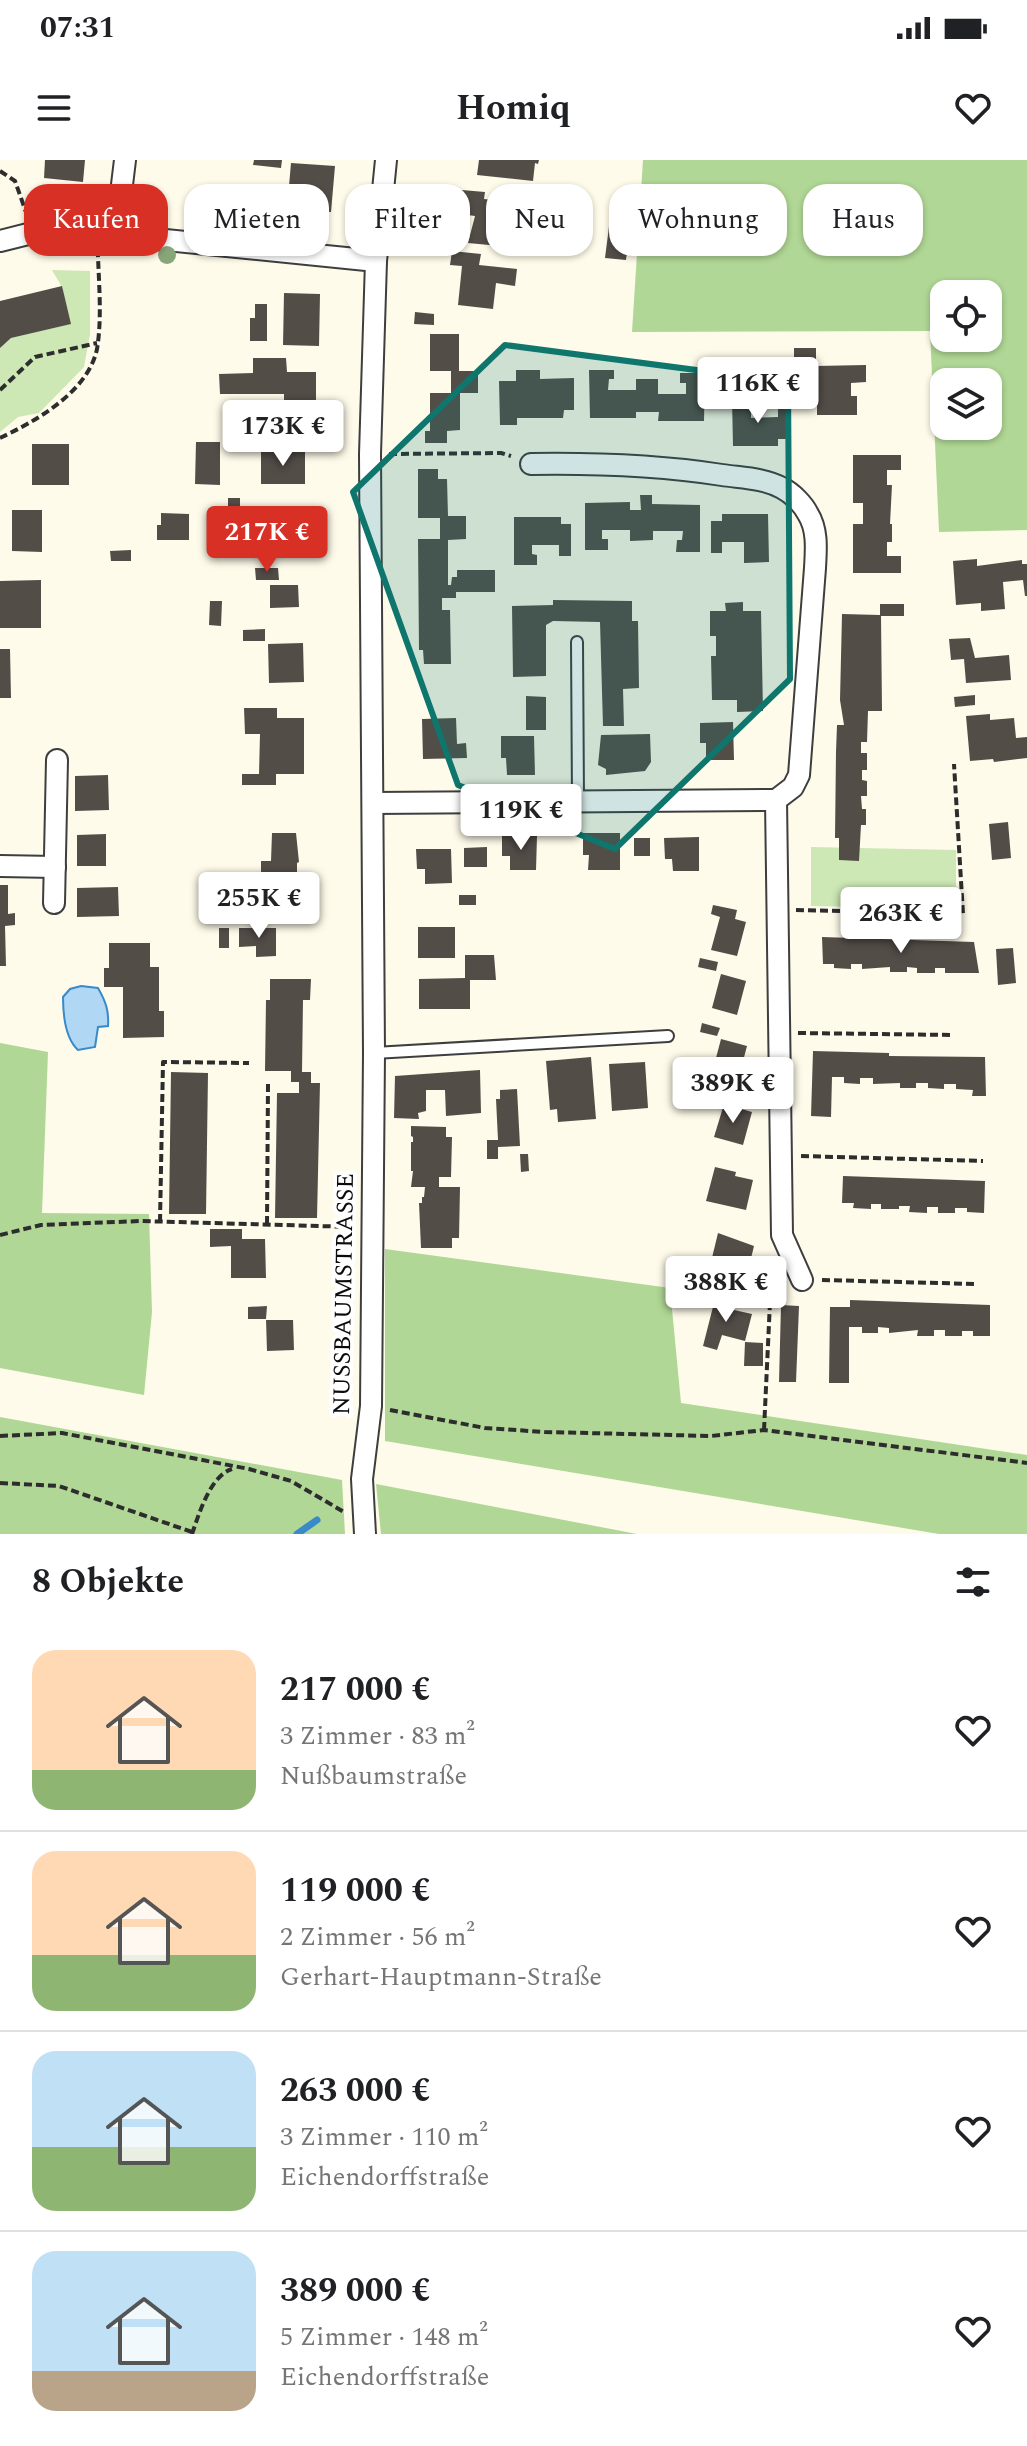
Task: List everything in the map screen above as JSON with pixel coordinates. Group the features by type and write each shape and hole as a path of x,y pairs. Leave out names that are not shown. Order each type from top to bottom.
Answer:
{"street":[{"path":"119,184 125,160"},
{"name":"NUSSBAUMSTRASSE","path":"365,1534 362,1479 371,1406 374,1053 370,454 376,261 386,160"},
{"path":"0,241 24,235"},
{"path":"168,239 376,261"},
{"path":"373,803 776,800 793,787 799,775 815,560 815,536 807,511 784,488 765,481 660,466 531,464"},
{"path":"54,903 57,760"},
{"path":"776,800 782,1235 802,1280"},
{"path":"0,866 55,867"}],"lane":[{"path":"577,642 578,801"},
{"path":"374,1053 668,1036"}],"path":[{"path":"0,171 15,181 24,209"},
{"path":"0,438 37,421 76,386 92,363 97,343 105,256"},
{"path":"0,390 35,357 97,343"},
{"path":"370,454 501,453 531,464"},
{"path":"778,910 963,914 954,764"},
{"path":"779,1033 954,1035"},
{"path":"160,1222 163,1062 249,1063"},
{"path":"267,1224 268,1084"},
{"path":"781,1156 983,1161"},
{"path":"0,1235 41,1225 160,1222 371,1228"},
{"path":"764,1430 770,1302 802,1280 976,1284"},
{"path":"371,1406 485,1428 711,1436 764,1430 1027,1463"},
{"path":"0,1436 62,1433 249,1469 291,1481 348,1515"},
{"path":"0,1483 59,1486 192,1533 213,1486 226,1471 235,1468"}],"highlighted area":[{"path":"505,345 788,382 790,679 615,849 458,785 353,492"}],"green space":[{"path":"643,160 1027,160 1027,530 939,532 935,440 1002,440 1002,368 932,368 931,352 1002,352 1002,280 930,280 930,331 632,332 637,256 787,256 787,184 641,184"},
{"path":"52,270 90,271 90,334 84,367 39,413 18,417 0,432 0,348 11,338 70,324 62,287"},
{"path":"811,847 956,850 956,909 811,906"},
{"path":"0,1043 48,1052 42,1213 149,1214 152,1312 144,1395 0,1368"},
{"path":"385,1249 670,1288 681,1403 1027,1455 1027,1534 939,1534 385,1441"},
{"path":"0,1417 342,1480 345,1534 0,1534"},
{"path":"376,1484 637,1534 381,1534"}],"water":[{"path":"81,986 98,988 106,1007 108,1026 98,1027 95,1047 78,1050 64,1019 63,997 70,989"}],"building":[{"path":"45,160 85,160 83,182 44,178"},
{"path":"254,160 282,160 281,168 253,165"},
{"path":"479,160 539,160 538,164 535,163 533,181 477,175"},
{"path":"291,163 335,166 331,212 329,184 289,184"},
{"path":"470,191 485,192 486,245 470,243 475,216 470,215"},
{"path":"609,227 609,256 627,256 626,260 605,258"},
{"path":"481,254 479,265 517,269 515,286 496,283 493,309 458,305 462,266 450,265 451,256"},
{"path":"62,286 71,324 11,338 0,348 0,301"},
{"path":"284,293 320,294 319,346 283,345"},
{"path":"255,304 267,304 267,341 250,341 250,318 255,318"},
{"path":"415,312 434,314 434,325 414,324"},
{"path":"430,334 459,334 459,371 478,371 478,393 460,393 460,430 447,431 447,443 425,443 425,431 430,431 430,393 451,393 451,371 430,371"},
{"path":"794,348 816,348 816,366 866,365 866,382 851,383 851,396 857,396 857,415 817,415 817,393 794,382"},
{"path":"253,358 286,358 287,372 316,372 316,417 284,417 284,394 220,394 219,374 253,373"},
{"path":"516,370 540,370 540,379 574,378 574,410 564,410 563,418 517,418 517,425 500,425 499,381 516,381"},
{"path":"589,370 614,370 614,379 609,379 608,390 636,390 636,379 658,379 658,394 686,394 686,383 680,383 680,373 705,373 704,421 658,421 659,412 636,412 636,418 590,418"},
{"path":"732,399 757,399 756,409 751,410 751,418 778,417 778,407 789,407 789,439 778,439 778,446 733,446"},
{"path":"196,442 220,442 220,485 195,484"},
{"path":"32,444 69,444 69,485 32,485"},
{"path":"305,451 305,484 261,484 261,452"},
{"path":"853,455 901,455 901,470 887,470 887,485 892,485 892,542 887,542 887,556 901,556 901,573 853,573 853,524 863,524 863,503 853,503"},
{"path":"418,469 438,469 438,479 447,479 448,516 466,516 466,539 448,540 448,585 451,585 452,577 457,577 457,570 495,570 495,592 456,592 456,598 442,598 442,610 450,610 451,664 424,664 423,650 419,650 418,539 440,539 440,518 418,518"},
{"path":"640,495 652,495 652,504 700,505 700,552 676,552 677,540 682,540 683,531 653,531 653,540 630,541 630,530 602,530 602,539 608,539 608,550 585,550 585,503 630,502 630,510 641,510"},
{"path":"228,498 240,498 240,517 228,517"},
{"path":"12,510 42,510 42,552 12,551"},
{"path":"161,513 189,514 189,540 157,540"},
{"path":"722,514 768,514 769,562 744,563 744,542 722,542 722,553 711,553 711,521 722,521"},
{"path":"304,515 304,541 266,542 266,516"},
{"path":"514,517 561,517 561,524 571,524 571,556 559,556 559,545 532,545 532,554 537,555 537,565 514,565"},
{"path":"131,550 131,561 111,561 110,551"},
{"path":"977,559 977,566 1022,560 1022,564 1027,564 1027,596 1023,580 1003,582 1005,609 981,611 981,603 956,605 953,561"},
{"path":"255,568 278,568 279,580 256,580"},
{"path":"41,580 41,628 0,628 0,581"},
{"path":"270,585 298,585 299,607 270,608"},
{"path":"553,600 632,601 632,621 638,621 639,688 623,689 624,726 603,726 600,622 553,621 546,625 546,676 513,677 512,606 553,605"},
{"path":"210,601 222,601 221,626 209,625"},
{"path":"743,602 743,611 761,611 763,711 737,712 737,700 712,700 711,656 716,656 716,636 710,636 710,611 726,611 725,603"},
{"path":"880,604 904,604 904,616 881,616 882,711 868,711 867,742 861,742 861,753 867,753 867,770 862,770 862,780 867,781 867,796 861,796 862,809 866,809 866,825 861,825 859,861 839,860 839,838 835,838 836,752 837,725 844,725 840,700 842,614 880,615"},
{"path":"265,629 265,641 243,641 243,630"},
{"path":"970,638 975,658 1009,655 1011,680 966,683 964,659 951,660 949,639"},
{"path":"303,643 304,682 269,683 268,644"},
{"path":"0,649 10,649 11,698 0,698"},
{"path":"975,695 975,705 955,707 954,697"},
{"path":"526,696 546,697 546,730 526,730"},
{"path":"244,708 277,708 277,718 304,718 304,774 276,774 276,785 242,785 242,774 259,774 260,734 245,734"},
{"path":"990,714 990,720 1014,718 1016,738 1027,737 1027,758 970,761 966,716"},
{"path":"456,718 457,744 466,743 467,758 423,759 422,719"},
{"path":"733,722 734,760 706,760 706,743 700,743 700,723"},
{"path":"650,734 651,762 645,771 606,775 606,769 598,765 601,735"},
{"path":"501,736 534,736 535,775 507,775 506,758 501,758"},
{"path":"108,775 109,810 75,811 75,776"},
{"path":"1008,822 1011,858 992,860 989,824"},
{"path":"272,833 296,833 297,877 261,875 261,861 271,861"},
{"path":"583,833 620,833 620,870 588,870 589,855 583,855"},
{"path":"106,834 106,866 77,866 77,835"},
{"path":"502,836 537,836 536,870 510,870 510,856 502,856"},
{"path":"699,837 699,871 673,871 672,859 665,859 664,838"},
{"path":"634,838 650,838 650,856 634,856"},
{"path":"487,847 487,867 464,867 464,848"},
{"path":"416,849 451,849 452,883 425,884 425,869 417,869"},
{"path":"0,885 8,885 8,914 15,913 15,925 5,926 6,966 0,966"},
{"path":"118,887 119,916 77,917 77,888"},
{"path":"459,895 476,895 476,905 459,905"},
{"path":"713,905 737,910 735,919 746,922 737,956 711,950 720,917 711,914"},
{"path":"418,927 455,927 455,958 418,958"},
{"path":"219,928 229,928 229,948 219,948"},
{"path":"239,928 276,928 276,956 256,957 256,946 239,947"},
{"path":"822,937 974,942 979,973 945,973 945,968 935,968 935,973 917,973 917,968 907,967 907,972 890,972 890,967 862,969 862,964 851,964 851,969 834,968 834,964 823,964"},
{"path":"109,943 150,943 150,967 159,967 159,1011 164,1011 164,1037 123,1038 123,987 104,987 104,968 109,968"},
{"path":"1013,948 1016,983 998,985 996,949"},
{"path":"465,955 494,955 496,980 470,980 470,1009 419,1009 419,979 465,978"},
{"path":"700,958 718,962 716,971 698,967"},
{"path":"721,974 746,981 737,1015 712,1008"},
{"path":"270,979 311,979 310,1000 303,1000 302,1072 311,1072 311,1083 320,1083 317,1218 275,1218 277,1093 299,1093 299,1082 291,1082 291,1071 265,1071 266,1000 270,1000"},
{"path":"702,1023 720,1028 717,1036 700,1032"},
{"path":"721,1039 747,1046 738,1080 712,1073"},
{"path":"813,1051 985,1057 986,1096 972,1096 973,1090 956,1089 956,1084 944,1084 944,1089 928,1088 928,1083 916,1083 916,1088 900,1088 900,1083 873,1084 873,1078 860,1078 860,1084 844,1083 844,1077 832,1077 831,1117 811,1116"},
{"path":"591,1057 596,1119 558,1122 557,1109 550,1110 546,1061"},
{"path":"645,1062 648,1108 612,1111 609,1064"},
{"path":"480,1070 481,1113 446,1116 445,1090 426,1090 426,1111 418,1113 419,1119 394,1118 395,1076"},
{"path":"171,1072 208,1073 206,1214 169,1214"},
{"path":"708,1088 725,1093 722,1103 705,1098"},
{"path":"517,1089 520,1146 498,1147 498,1159 487,1159 487,1140 498,1140 496,1099 500,1099 500,1090"},
{"path":"724,1104 752,1112 743,1145 714,1137"},
{"path":"411,1126 446,1127 446,1137 452,1137 451,1177 439,1177 439,1187 460,1187 459,1238 452,1238 452,1248 421,1248 419,1203 422,1203 425,1187 411,1187"},
{"path":"520,1154 528,1154 529,1171 521,1172"},
{"path":"715,1167 753,1180 746,1210 706,1201"},
{"path":"843,1176 985,1181 984,1213 955,1208 955,1213 938,1213 938,1207 927,1207 927,1213 909,1212 910,1206 881,1209 881,1204 871,1204 871,1209 853,1208 854,1203 842,1203"},
{"path":"210,1229 242,1229 242,1239 265,1239 266,1278 231,1278 231,1246 210,1247"},
{"path":"718,1233 754,1246 747,1275 710,1266"},
{"path":"715,1299 736,1304 734,1310 752,1314 745,1341 722,1335 717,1350 703,1346"},
{"path":"850,1300 990,1305 990,1336 973,1336 973,1331 962,1331 962,1336 945,1336 945,1330 934,1330 934,1336 917,1336 918,1330 889,1333 889,1328 878,1327 878,1333 862,1333 862,1327 849,1327 849,1383 829,1383 830,1307 850,1307"},
{"path":"781,1305 799,1306 796,1382 779,1382"},
{"path":"267,1306 266,1319 248,1319 248,1307"},
{"path":"266,1320 293,1320 294,1350 267,1351"},
{"path":"745,1342 763,1343 763,1366 744,1366"}],"waterway":[{"path":"297,1534 317,1520"}]}
